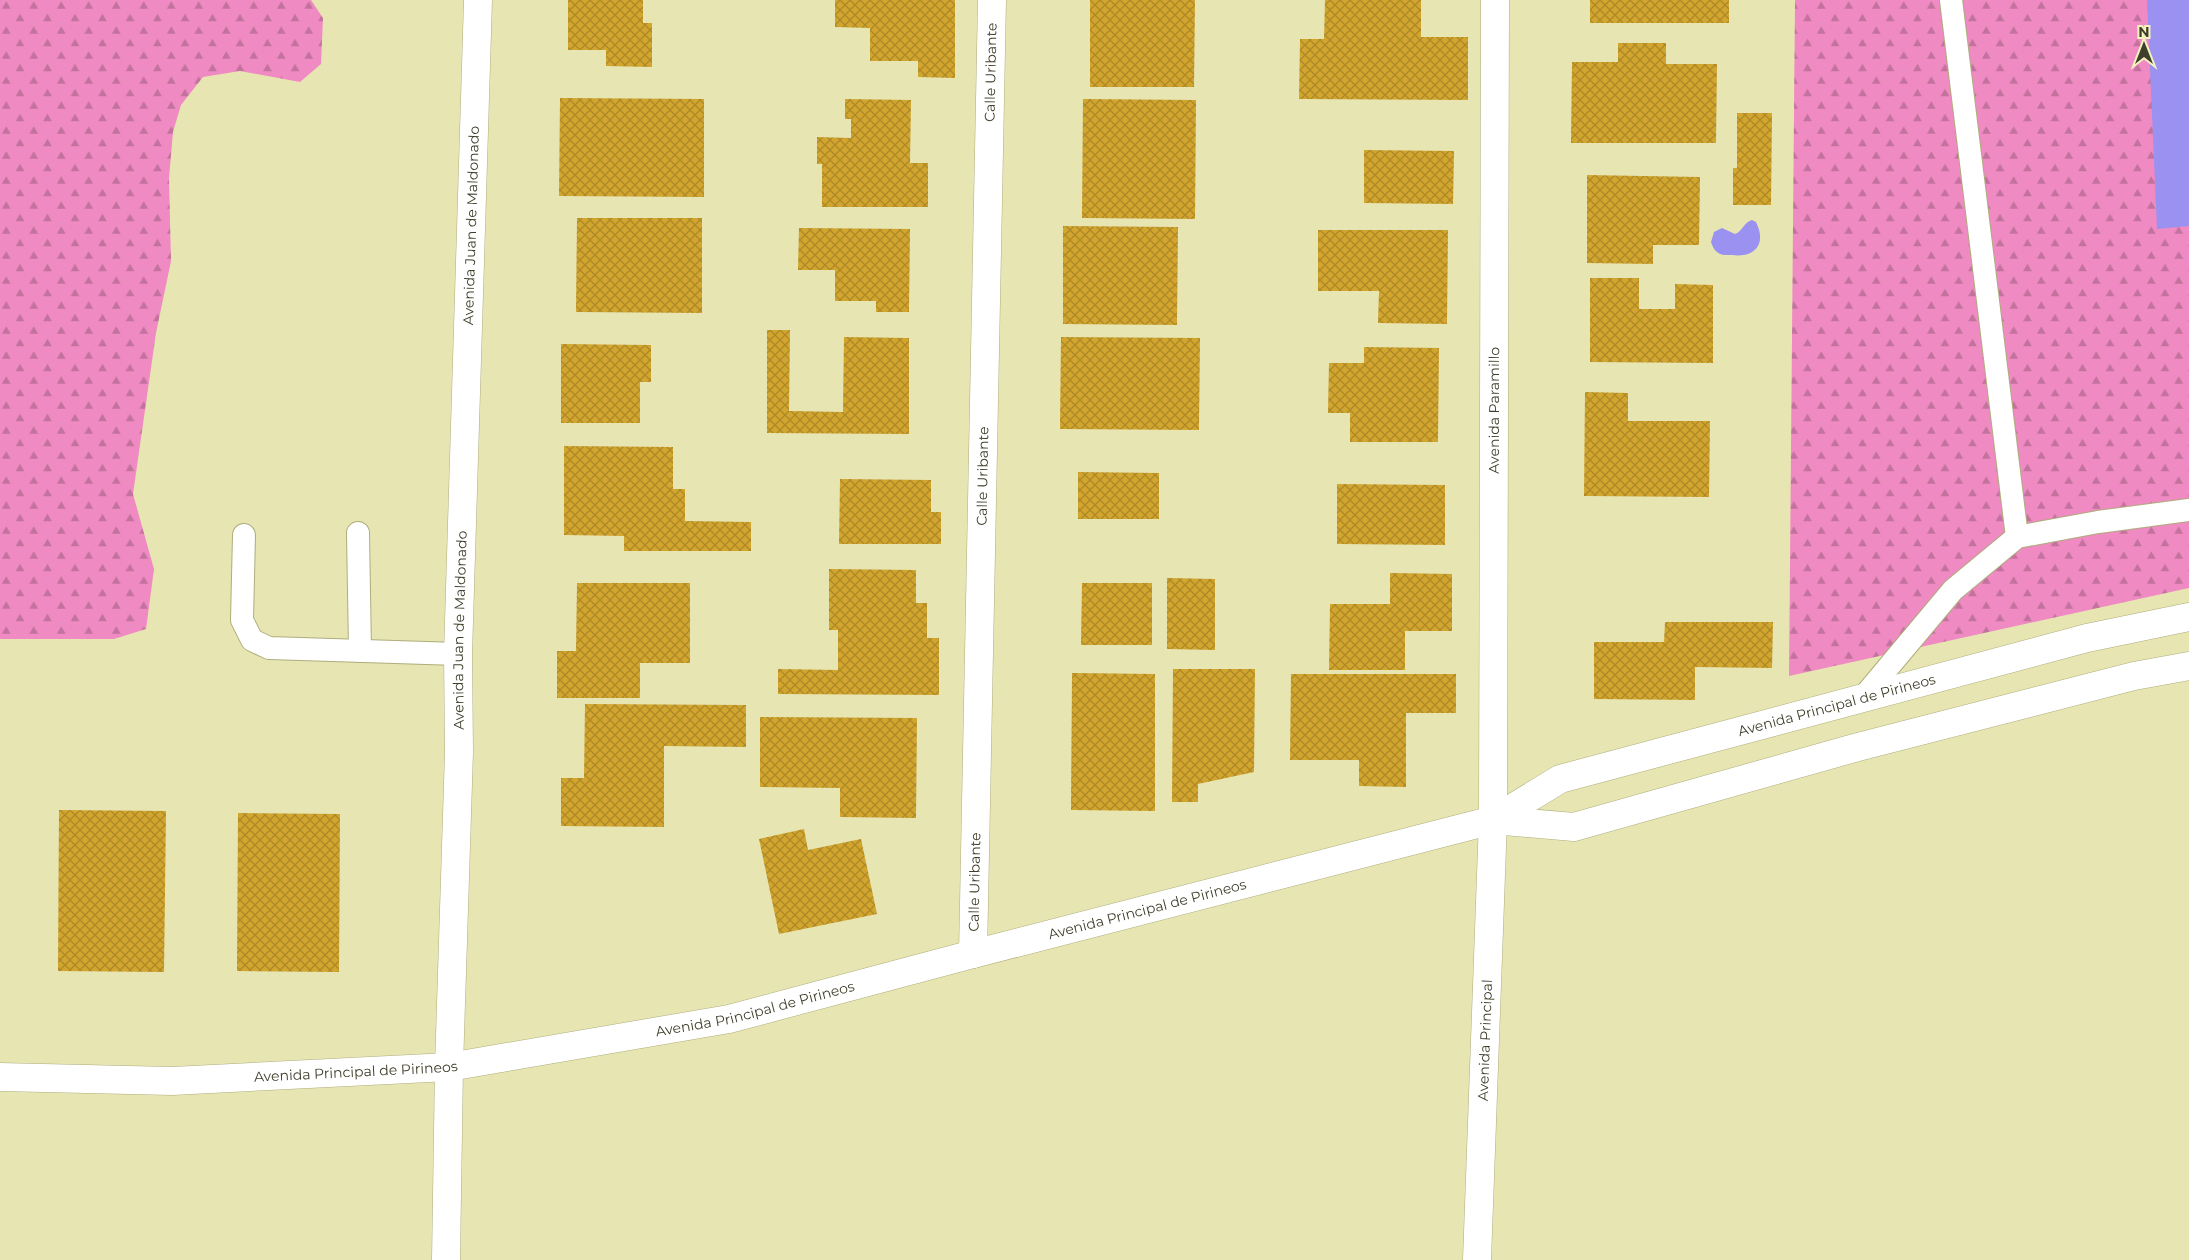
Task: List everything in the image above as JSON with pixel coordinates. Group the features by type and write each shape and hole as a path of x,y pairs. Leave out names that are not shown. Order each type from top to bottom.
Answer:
{"street":[{"name":"Avenida Juan de Maldonado","path":"446,1260 449,1067 460,752 458,654 478,0"},
{"name":"Calle Uribante","path":"973,954 992,0"},
{"name":"Avenida Paramillo","path":"1493,820 1496,0"},
{"name":"Avenida Principal de Pirineos","path":"0,1077 172,1081 449,1067 729,1019 1493,820 1560,779 1860,701 2087,638 2189,617"},
{"name":"Avenida Principal de Pirineos","path":"1493,820 1574,828 1858,747 2134,676 2189,666"},
{"name":"Avenida Principal","path":"1477,1260 1493,820"}],"lane":[{"path":"1950,0 2017,537"},
{"path":"1860,701 1953,590 2017,537 2098,522 2189,510"},
{"path":"358,533 360,651"},
{"path":"244,535 242,620 252,640 269,648 458,654"}],"green space":[{"path":"0,0 311,0 323,18 321,64 300,82 240,71 203,77 181,105 173,132 169,178 171,261 156,333 133,494 154,569 146,629 114,639 0,639"},
{"path":"1795,0 2189,0 2189,588 1789,676"}],"shaded area":[{"path":"2147,0 2189,0 2189,226 2157,229"},
{"path":"1752,220 1756,222 1760,237 1757,248 1753,252 1740,255 1726,255 1720,254 1715,250 1711,242 1714,232 1722,228 1735,234"}],"building":[{"path":"568,0 643,0 643,23 652,23 652,67 606,66 606,50 568,50"},
{"path":"835,0 955,0 955,78 918,77 918,61 870,61 870,28 835,27"},
{"path":"1090,0 1195,0 1194,87 1090,87"},
{"path":"1325,0 1421,0 1421,37 1468,37 1468,100 1299,99 1300,39 1324,39"},
{"path":"1590,0 1729,0 1729,23 1590,23"},
{"path":"1618,43 1666,43 1666,64 1717,64 1716,143 1571,143 1572,62 1618,62"},
{"path":"560,98 704,99 704,197 559,196"},
{"path":"845,99 911,100 910,163 928,163 928,207 822,207 822,164 817,164 817,137 851,138 851,119 845,119"},
{"path":"1083,99 1196,100 1195,219 1082,218"},
{"path":"1737,113 1772,113 1771,205 1733,205 1733,168 1737,168"},
{"path":"1364,150 1454,151 1453,204 1364,203"},
{"path":"1587,175 1700,177 1699,245 1653,245 1653,264 1587,263"},
{"path":"577,218 702,218 702,313 576,312"},
{"path":"1063,226 1178,227 1177,325 1063,324"},
{"path":"799,228 910,229 909,312 876,312 876,301 835,301 835,270 798,270"},
{"path":"1318,230 1448,230 1447,324 1378,323 1379,291 1318,291"},
{"path":"1590,278 1639,278 1639,309 1675,309 1675,284 1713,285 1713,363 1590,362"},
{"path":"767,330 790,330 789,411 843,412 844,337 909,338 909,434 767,433"},
{"path":"1061,337 1200,338 1199,430 1060,429"},
{"path":"561,344 651,345 651,382 640,382 640,423 561,423"},
{"path":"1364,347 1439,348 1438,442 1350,442 1350,413 1328,413 1329,363 1364,363"},
{"path":"1585,392 1628,393 1628,421 1710,421 1709,497 1584,496"},
{"path":"564,446 673,447 673,489 685,489 685,521 751,522 751,551 624,551 624,536 564,535"},
{"path":"1078,472 1159,473 1159,519 1078,519"},
{"path":"840,479 931,480 931,512 941,512 941,544 839,544"},
{"path":"1337,484 1445,485 1445,545 1337,544"},
{"path":"829,569 916,570 916,603 927,603 927,638 939,638 939,695 778,694 778,669 838,670 838,630 829,630"},
{"path":"1390,573 1452,574 1452,631 1405,631 1405,670 1329,670 1330,604 1390,604"},
{"path":"1167,578 1215,579 1215,650 1167,649"},
{"path":"577,583 690,583 690,663 640,663 640,698 557,698 557,651 576,651"},
{"path":"1082,583 1152,583 1152,645 1081,645"},
{"path":"1665,622 1773,622 1772,668 1695,667 1695,700 1594,699 1594,642 1664,642"},
{"path":"1173,669 1255,669 1254,772 1198,784 1198,802 1172,802"},
{"path":"1072,673 1155,674 1155,811 1071,810"},
{"path":"1291,674 1456,674 1456,713 1406,713 1406,787 1359,786 1359,760 1290,760"},
{"path":"585,704 746,705 746,747 664,746 664,827 561,826 561,778 584,778"},
{"path":"760,717 917,718 916,818 840,817 840,788 760,787"},
{"path":"59,810 166,811 164,972 58,971"},
{"path":"238,813 340,814 339,972 237,971"},
{"path":"804,829 808,850 861,839 877,914 779,934 759,839"}]}
